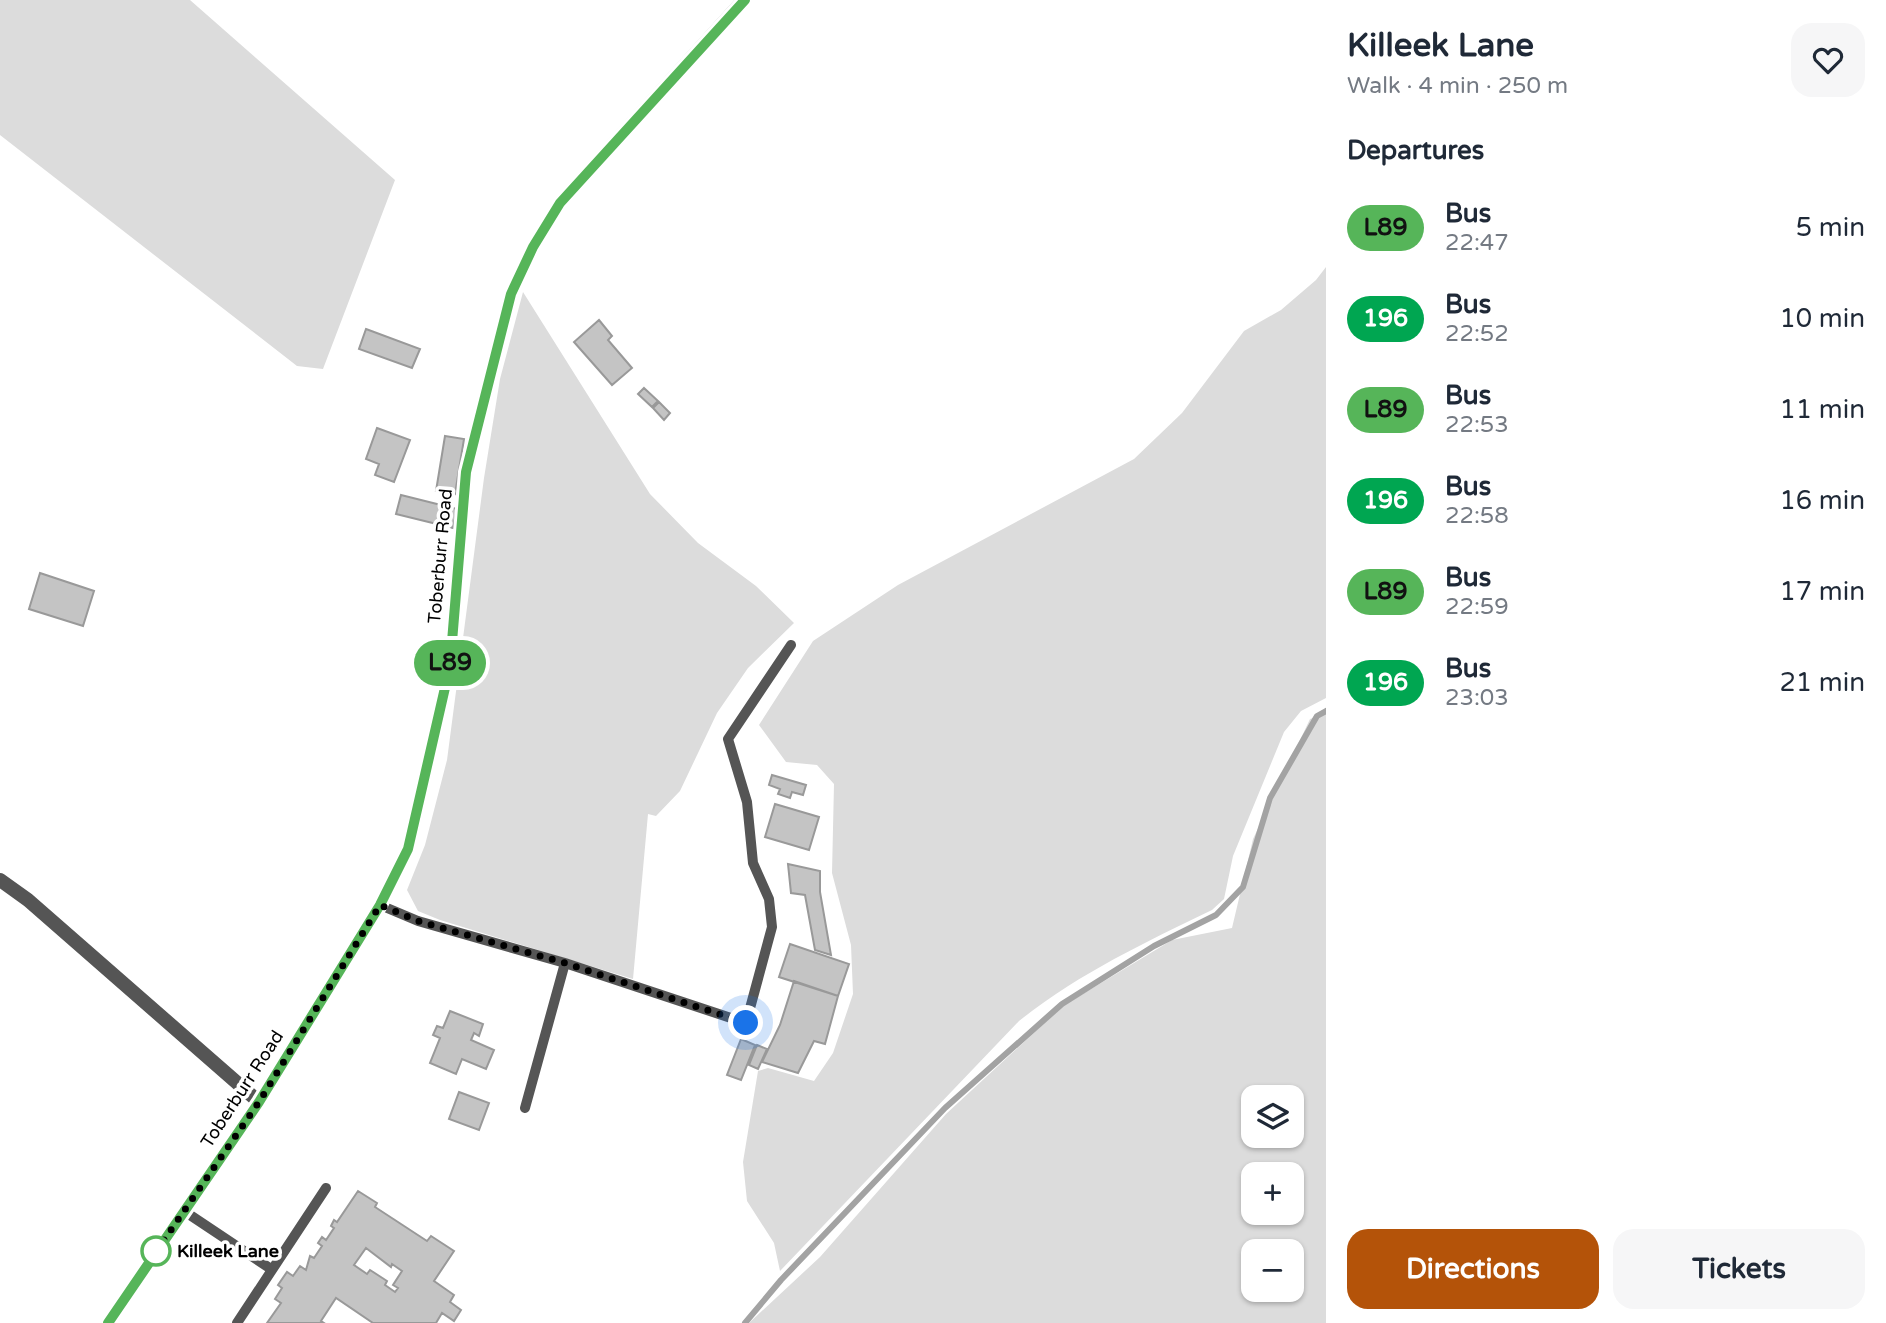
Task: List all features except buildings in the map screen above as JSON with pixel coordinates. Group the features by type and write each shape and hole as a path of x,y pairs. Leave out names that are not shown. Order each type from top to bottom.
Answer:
{"street":[{"name":"Toberburr Road","path":"108,1323 259,1102 380,905 408,849 450,666 466,472 511,294 533,247 560,203 744,0"},
{"path":"0,880 28,900 259,1102"}],"lane":[{"path":"380,905 418,921 565,963 746,1023 772,927 769,899 753,863 747,802 728,739 791,645"},
{"path":"524,1108 565,963"},
{"path":"237,1323 326,1188"},
{"path":"184,1211 271,1269"}],"shaded area":[{"path":"0,0 190,0 395,180 323,369 297,366 0,135"},
{"path":"1326,267 1326,698 1301,711 1284,732 1233,856 1224,899 1212,910 1137,947 1064,988 1019,1021 780,1271 774,1243 747,1201 743,1162 758,1071 768,1068 814,1081 833,1053 853,994 851,945 832,873 834,784 817,765 786,762 759,725 813,641 898,585 1134,459 1182,413 1244,331 1281,310 1316,280"},
{"path":"523,292 650,494 698,543 756,586 794,623 748,668 717,713 680,791 656,816 648,814 633,979 440,920 418,911 407,890 425,845 447,760 484,478 500,379"},
{"path":"1326,713 1326,1323 749,1323 820,1257 946,1114 1063,1006 1172,940 1232,928 1253,839 1310,719"}],"waterway":[{"path":"745,1323 781,1280 945,1108 1062,1004 1154,946 1216,915 1243,887 1270,798 1317,716 1326,711"}],"bus line":[{"name":"L89","path":"108,1323 259,1102 380,905 408,849 450,666 466,472 511,294 533,247 560,203 745,0"}],"place":[{"name":"Killeek Lane","path":"156,1251"}],"route":[{"path":"156,1251 153,1256 259,1102 380,905 418,921 565,963 746,1023"}]}
